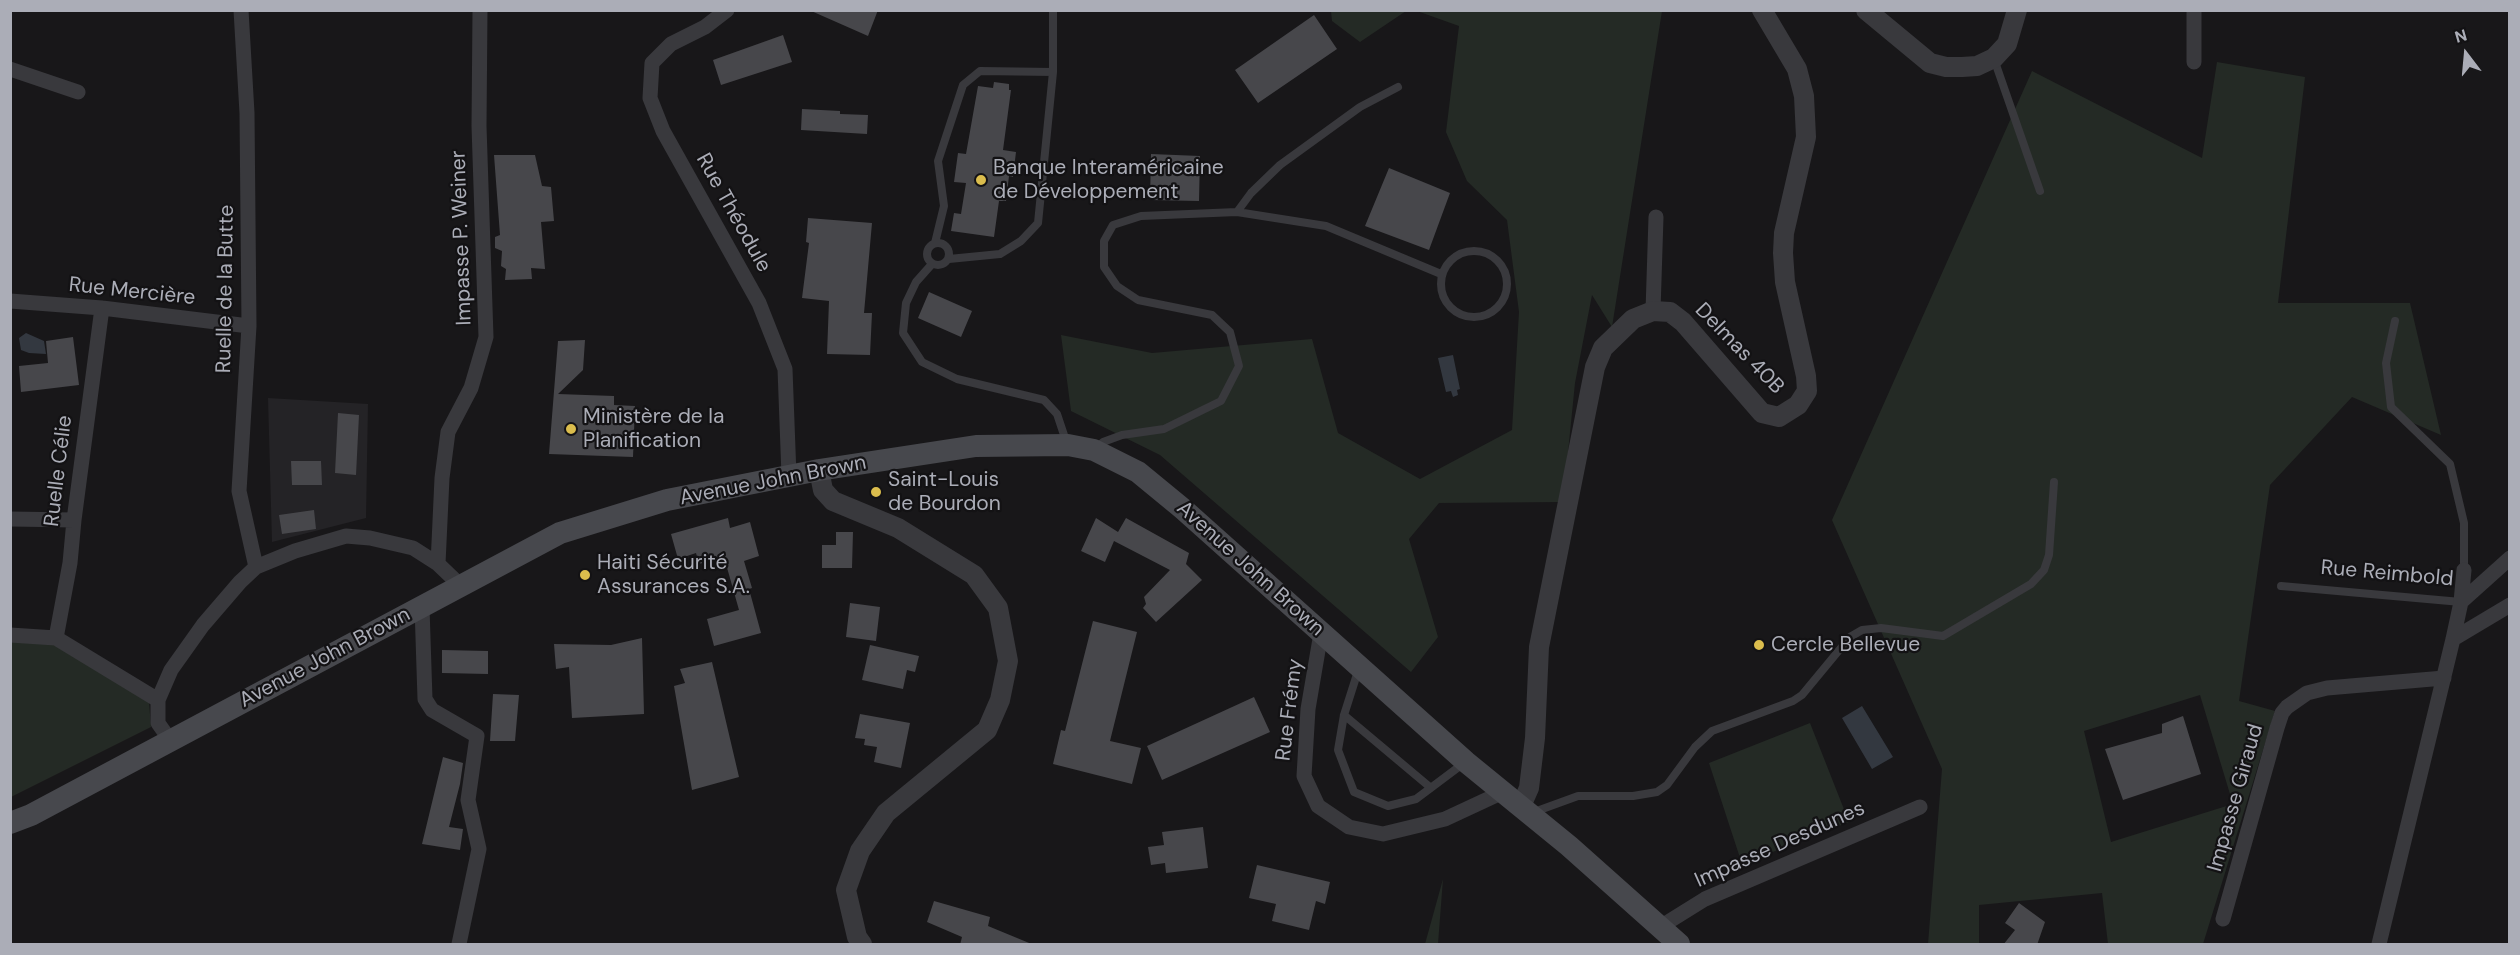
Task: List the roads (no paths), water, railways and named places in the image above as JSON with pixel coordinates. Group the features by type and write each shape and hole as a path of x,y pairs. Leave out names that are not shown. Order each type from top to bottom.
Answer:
{"main road":[{"name":"Avenue John Brown","path":"10,823 31,815 560,533 667,500 819,470 976,446 1068,445 1094,450 1138,472 1466,762 1526,810 1679,945"}],"street":[{"name":"Ruelle de la Butte","path":"241,10 247,113 249,326 239,491 256,567"},
{"name":"Impasse P. Weiner","path":"438,564 442,478 448,432 471,388 486,337 479,126 480,10"},
{"name":"Rue Théodule","path":"728,10 705,27 671,44 652,63 650,98 663,131 759,303 785,369 789,476"},
{"name":"Delmas 40B","path":"1653,311 1670,312 1683,322 1762,413 1779,417 1798,405 1807,391 1806,376 1785,282 1783,253 1784,233 1806,137 1804,96 1797,69 1762,10"},
{"path":"1866,10 1930,63 1946,67 1977,66 1994,58 2007,44 2017,10"},
{"path":"2194,10 2194,62"},
{"path":"10,69 78,92"},
{"path":"1526,810 1535,738 1539,647 1595,367 1603,348 1622,328 1633,319 1653,311 1656,217"},
{"name":"Rue Mercière","path":"10,301 102,308 249,326"},
{"name":"Ruelle Célie","path":"56,638 70,563 102,308"},
{"path":"819,470 823,490 833,501 898,528 974,575 998,608 1008,661 1000,700 987,730 885,813 860,851 846,890 857,938 862,945"},
{"path":"10,519 74,520"},
{"path":"170,740 158,723 158,700 171,670 203,625 256,567 296,551 346,536 370,538 413,548 438,564 461,586"},
{"name":"Rue Reimbold","path":"2461,602 2510,558"},
{"path":"2379,945 2453,639 2461,602 2464,570"},
{"path":"2453,639 2510,605"},
{"path":"422,607 425,699 432,710 477,736 468,800 479,849 459,945"},
{"name":"Rue Frémy","path":"1321,633 1308,709 1304,777 1318,806 1350,827 1383,834 1445,819 1503,792"},
{"path":"10,635 56,638 158,700"},
{"name":"Impasse Giraud","path":"2223,919 2282,713 2307,693 2327,688 2444,678"},
{"name":"Impasse Desdunes","path":"1660,927 1705,899 1920,807"}],"lane":[{"path":"949,259 1000,254 1021,241 1038,223 1053,72 1053,12"},
{"path":"1994,58 2040,191"},
{"path":"935,243 945,245 950,252 949,259 943,265 932,264 927,260 928,249 935,243 944,206 938,161 963,86 980,71 1053,72"},
{"path":"1237,212 1251,193 1280,165 1360,107 1398,87"},
{"path":"1094,450 1103,442 1122,435 1164,429 1221,401 1239,366 1230,332 1212,315 1138,300 1117,286 1104,267 1104,241 1113,225 1141,216 1237,212 1326,226 1441,274"},
{"path":"1481,250 1496,258 1506,273 1507,290 1500,304 1490,313 1477,317 1456,313 1444,300 1440,283 1441,274 1450,260 1462,252 1481,250"},
{"path":"932,264 916,282 906,303 903,333 922,362 957,379 1044,400 1057,414 1068,445"},
{"path":"2395,321 2386,363 2391,407 2450,464 2464,524 2464,570"},
{"path":"1526,810 1578,796 1633,796 1657,792 1667,784 1695,747 1712,731 1793,701 1802,694 1850,637 1862,630 1881,628 1943,636 2031,584 2044,570 2049,555 2054,482"},
{"name":"Rue Reimbold","path":"2281,586 2461,602"},
{"path":"1360,667 1344,715 1338,750 1354,792 1388,806 1416,799 1466,762"},
{"path":"1344,715 1431,788"}],"place":[{"name":"Banque Interaméricaine de Développement","path":"981,180"},
{"name":"Ministère de la Planification","path":"571,429"},
{"name":"Saint-Louis de Bourdon","path":"876,492"},
{"name":"Haiti Sécurité Assurances S.A.","path":"585,575"},
{"name":"Cercle Bellevue","path":"1759,645"}]}
